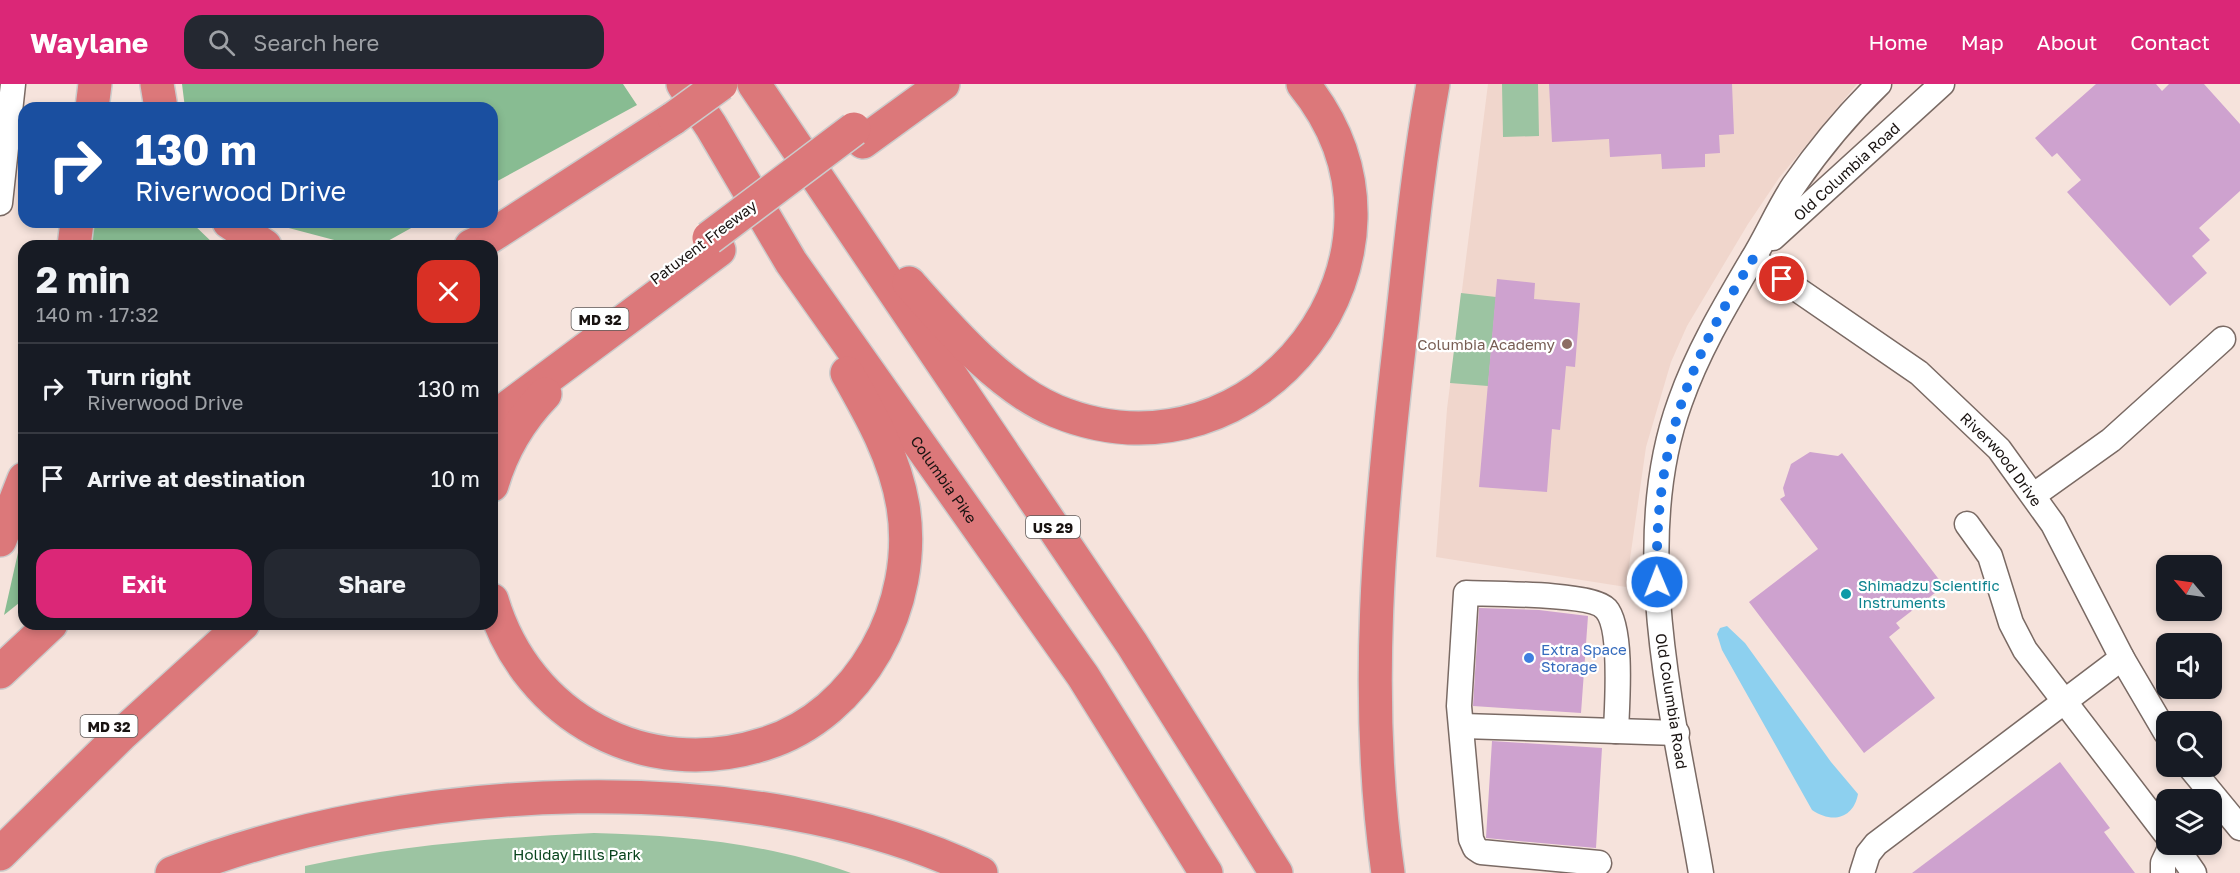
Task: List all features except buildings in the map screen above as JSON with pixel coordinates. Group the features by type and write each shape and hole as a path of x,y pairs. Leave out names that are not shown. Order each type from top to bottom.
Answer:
{"highway":[{"path":"93,102 95,84"},
{"path":"157,84 160,102"},
{"path":"674,84 711,126"},
{"name":"Columbia Pike","path":"683,84 711,126 791,262 1083,676 1206,873"},
{"path":"498,254 721,84"},
{"path":"823,185 957,336 995,371 1026,394 1055,411 1117,426 1182,423 1211,415 1272,382 1314,336 1329,308 1342,273 1349,237 1350,199 1344,164 1333,132 1314,98 1303,84"},
{"path":"1388,873 1380,815 1374,730 1376,621 1395,382 1433,84"},
{"name":"Patuxent Freeway","path":"498,396 714,244 859,136 935,85"},
{"name":"US 29","path":"756,86 1132,644 1276,873"},
{"path":"484,240 674,118"},
{"path":"238,228 256,240"},
{"path":"498,463 529,411 642,306 714,244"},
{"path":"498,621 516,655 539,687 592,729 626,743 659,752 696,755 732,752 766,744 805,725 834,703 862,674 881,644 895,611 904,570 903,506 881,435 838,357 791,262"},
{"path":"498,414 642,306"},
{"path":"0,540 18,494"},
{"path":"0,672 45,630"},
{"name":"MD 32","path":"0,830 213,630"},
{"path":"0,854 131,726 236,630"},
{"path":"172,873 258,844 335,824 427,808 582,797 698,802 789,814 851,826 911,844 981,873"}],"street":[{"path":"0,203 13,84"},
{"name":"Old Columbia Road","path":"1701,873 1660,631 1656,529 1661,483 1679,404 1692,370 1729,298 1794,186 1831,136 1879,84"},
{"name":"Old Columbia Road","path":"1753,259 1814,198 1942,84"},
{"name":"Riverwood Drive","path":"1753,259 1919,373 1999,449 2034,495 2073,560 2122,658 2156,716"},
{"path":"2034,495 2111,440 2223,339"},
{"path":"1968,524 1990,556 2017,637 2156,821"},
{"path":"1599,863 1481,852 1475,848 1471,839 1460,706 1466,593 1587,598 1606,608 1611,618 1619,672 1616,731"},
{"path":"1863,873 1868,854 1876,844 2122,658"},
{"path":"1463,726 1677,733"},
{"path":"2198,777 2240,828"},
{"path":"2163,873 2163,863 2167,855"},
{"path":"2181,855 2194,873"}],"shaded area":[{"name":"Columbia Academy","path":"1488,84 1857,84 1779,178 1748,224 1687,326 1671,362 1646,447 1626,587 1436,557 1447,409"}],"green space":[{"path":"182,84 623,84 637,105 498,181 498,102 184,102"},
{"path":"1502,84 1538,84 1539,136 1503,137"},
{"path":"90,228 197,228 210,240 87,240"},
{"path":"289,228 411,228 390,240 334,240"},
{"path":"1461,293 1496,297 1488,386 1450,383"},
{"path":"18,553 18,604 4,615"},
{"name":"Holiday Hills Park","path":"594,833 724,842 787,854 851,873 305,873 305,866 412,848 485,840"}],"water":[{"path":"1727,626 1745,643 1831,762 1858,794 1855,803 1846,814 1834,818 1812,810 1722,650 1717,634 1720,628"}],"place":[{"name":"Columbia Academy","path":"1567,344"},
{"name":"Shimadzu Scientific Instruments","path":"1846,594"},
{"name":"Extra Space Storage","path":"1529,658"}],"route":[{"path":"1657,582 1656,529 1661,483 1679,404 1692,370 1729,298 1753,259 1782,279"}]}
